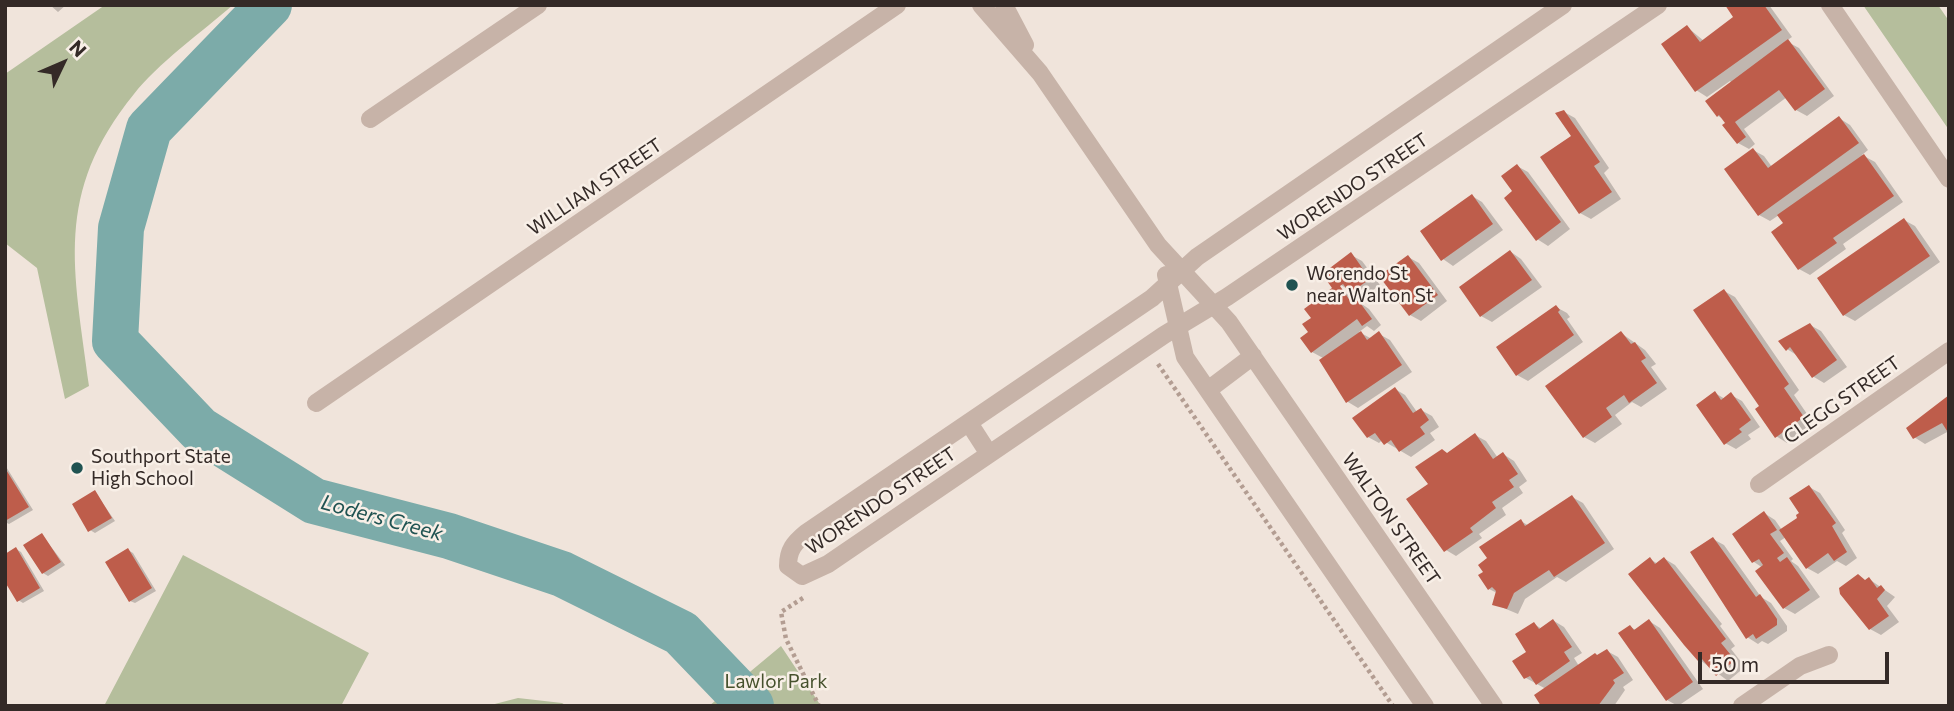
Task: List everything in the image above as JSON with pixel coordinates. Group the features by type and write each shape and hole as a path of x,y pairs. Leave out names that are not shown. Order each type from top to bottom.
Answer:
{"street":[{"path":"370,120 538,5"},
{"name":"WALTON STREET","path":"981,5 1040,73 1158,245 1213,305 1253,356 1493,706"},
{"name":"WALTON STREET","path":"1004,5 1040,73"},
{"name":"WORENDO STREET","path":"1563,5 1197,257 1152,298 795,542 788,554 788,566 802,576 815,572 1658,5"},
{"path":"1830,5 1949,178"},
{"name":"WILLIAM STREET","path":"316,403 886,8"},
{"name":"WALTON STREET","path":"1158,245 1185,357 1425,706"},
{"name":"CLEGG STREET","path":"1759,484 1949,351"},
{"path":"1208,390 1253,356"},
{"path":"969,423 989,454"},
{"path":"1742,706 1800,666 1829,655"}],"path":[{"path":"1148,371 1159,364 1393,706"},
{"path":"813,592 781,612 786,639 819,706"}],"green space":[{"path":"105,5 233,5 143,83 108,130 91,165 80,199 75,269 89,386 65,399 37,268 5,243 5,74"},
{"path":"1863,5 1938,5 1949,21 1949,130"},
{"path":"183,555 369,653 341,706 104,706"},
{"name":"Lawlor Park","path":"781,646 821,706 709,706"},
{"path":"518,698 562,703 567,706 487,706"}],"building":[{"path":"1725,5 1764,5 1782,30 1695,92 1661,44 1687,25 1700,42 1733,17"},
{"path":"1788,39 1825,89 1795,111 1779,90 1735,122 1746,137 1737,144 1722,125 1725,123 1705,101"},
{"path":"1564,110 1600,162 1594,166 1612,192 1579,214 1540,157 1571,136 1555,113"},
{"path":"1839,116 1859,143 1758,216 1724,169 1753,148 1768,168"},
{"path":"1864,154 1894,196 1833,238 1837,243 1798,270 1771,232 1783,223 1777,215"},
{"path":"1517,164 1561,222 1536,241 1504,198 1512,191 1501,176"},
{"path":"1472,194 1493,224 1441,261 1420,231"},
{"path":"1904,218 1930,256 1843,316 1817,278"},
{"path":"1510,250 1532,280 1480,317 1459,287"},
{"path":"1351,252 1370,279 1350,293 1343,284 1340,286 1353,305 1358,300 1372,319 1362,326 1357,319 1311,353 1300,338 1308,332 1302,324 1311,318 1304,309 1332,288 1322,274"},
{"path":"1408,255 1438,295 1409,316 1379,276"},
{"path":"1724,289 1789,384 1784,388 1804,417 1775,438 1755,409 1759,406 1693,310"},
{"path":"1556,305 1574,335 1516,376 1496,347"},
{"path":"1810,323 1837,360 1812,378 1790,347 1786,351 1778,341"},
{"path":"1361,331 1367,340 1379,331 1402,365 1346,403 1319,360"},
{"path":"1621,331 1631,344 1635,342 1646,358 1641,361 1657,383 1629,403 1624,395 1606,408 1612,417 1583,438 1545,386"},
{"path":"1395,387 1413,413 1421,408 1429,420 1420,427 1425,434 1399,452 1391,440 1384,445 1375,433 1367,438 1352,418"},
{"path":"1715,391 1721,400 1731,392 1751,420 1739,429 1742,432 1724,445 1696,405"},
{"path":"1949,395 1949,434 1942,423 1913,439 1906,428"},
{"path":"1475,433 1493,459 1503,452 1518,474 1509,480 1514,487 1492,502 1496,508 1470,528 1473,532 1444,552 1406,499 1428,484 1415,467 1442,449 1447,453"},
{"path":"5,468 29,507 5,521"},
{"path":"1809,485 1836,523 1832,526 1847,552 1834,561 1828,553 1806,569 1779,530 1797,518 1799,513 1789,498"},
{"path":"95,490 112,518 88,532 72,504"},
{"path":"1572,495 1605,543 1554,577 1549,570 1514,593 1507,609 1492,605 1496,591 1492,587 1488,590 1478,575 1483,572 1478,565 1487,558 1479,547 1521,519 1525,526"},
{"path":"1764,511 1777,530 1770,534 1784,553 1777,558 1780,562 1787,557 1810,590 1783,609 1755,571 1763,565 1759,559 1752,563 1732,534"},
{"path":"42,533 61,562 42,574 23,545"},
{"path":"1713,537 1756,597 1760,594 1777,619 1777,625 1756,639 1753,634 1746,639 1690,552"},
{"path":"16,547 40,588 17,602 5,582 5,554"},
{"path":"128,548 152,588 129,602 105,562"},
{"path":"1650,557 1655,564 1664,557 1726,639 1721,643 1735,660 1716,676 1702,659 1698,661 1684,645 1628,574"},
{"path":"1858,574 1865,580 1869,577 1877,588 1881,585 1885,590 1877,599 1889,616 1869,630 1840,594 1839,588"},
{"path":"1553,619 1572,647 1564,652 1570,661 1536,685 1530,676 1524,679 1512,661 1526,652 1515,634 1534,622 1539,629"},
{"path":"1649,619 1693,682 1666,701 1618,633 1630,625 1634,630"},
{"path":"1607,649 1624,673 1613,680 1615,683 1598,706 1541,706 1534,695 1595,653 1597,655"}],"waterway":[{"name":"Loders Creek","path":"269,5 149,129 121,228 115,341 199,429 314,501 449,536 562,574 681,633 751,706"}],"place":[{"name":"Worendo St near Walton St","path":"1292,285"},
{"name":"Southport State High School","path":"77,468"}]}
